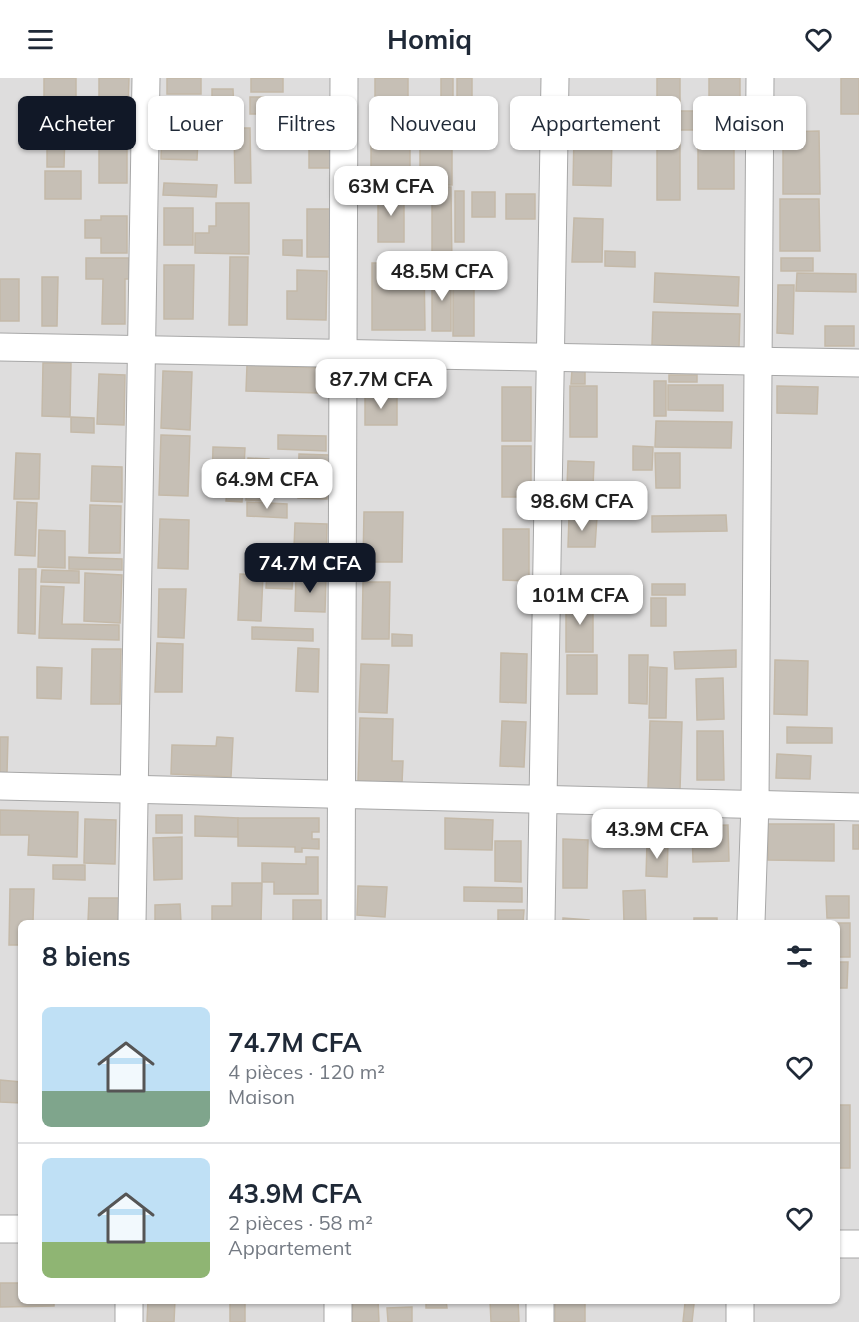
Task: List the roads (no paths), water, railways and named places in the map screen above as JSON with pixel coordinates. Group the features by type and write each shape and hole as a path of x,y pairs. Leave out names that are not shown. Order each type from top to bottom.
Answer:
{"street":[{"path":"132,920 146,78"},
{"path":"341,920 344,78"},
{"path":"542,920 542,801 555,78"},
{"path":"751,920 755,803 760,78"},
{"path":"0,347 859,363"},
{"path":"0,786 859,807"},
{"path":"0,1229 18,1229"},
{"path":"840,1244 859,1244"},
{"path":"129,1304 129,1322"},
{"path":"338,1304 338,1322"},
{"path":"540,1304 540,1322"},
{"path":"740,1304 740,1322"}]}
